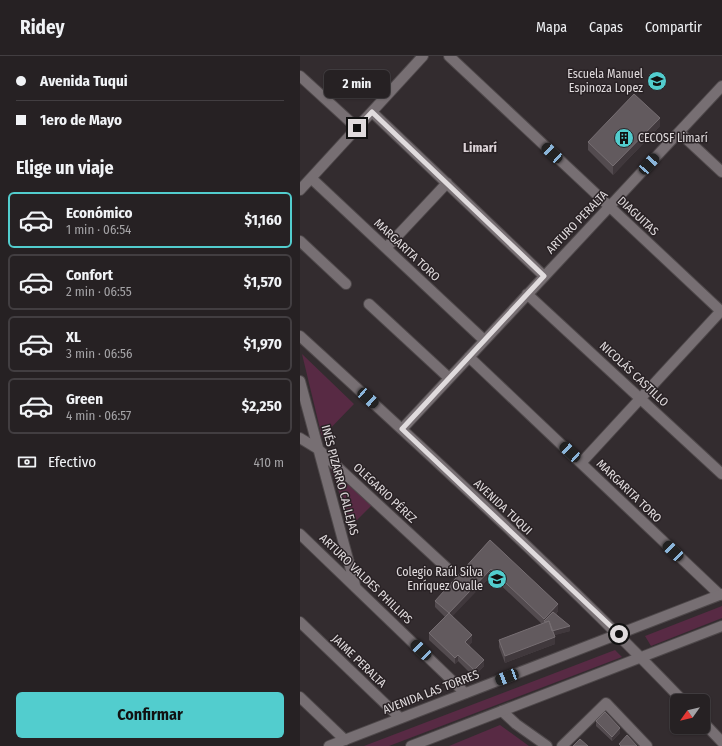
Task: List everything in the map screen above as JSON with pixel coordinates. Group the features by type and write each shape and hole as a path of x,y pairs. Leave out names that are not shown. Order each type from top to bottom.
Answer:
{"street":[{"path":"300,190 424,56"},
{"name":"DIAGUITAS","path":"449,56 722,312"},
{"path":"300,76 357,128"},
{"name":"ARTURO PERALTA","path":"402,429 722,86"},
{"path":"372,112 544,276"},
{"path":"679,132 722,172"},
{"name":"MARGARITA TORO","path":"311,178 484,340"},
{"path":"386,248 447,183"},
{"path":"300,241 346,284"},
{"name":"NICOLÁS CASTILLO","path":"527,294 722,474"},
{"path":"369,304 449,378"},
{"path":"581,463 722,312"},
{"name":"AVENIDA TUQUI","path":"300,336 402,429 619,634 676,694"},
{"name":"MARGARITA TORO","path":"469,357 721,594"},
{"name":"INÉS PIZARRO CALLEJAS","path":"300,381 355,585"},
{"name":"OLEGARIO PÉREZ","path":"300,438 318,449 449,570"},
{"name":"ARTURO VALDES PHILLIPS","path":"300,534 355,585 465,693"},
{"name":"AVENIDA LAS TORRES","path":"329,746 721,594"},
{"name":"JAIME PERALTA","path":"300,622 400,718"},
{"path":"411,746 426,744 502,711 722,626"},
{"path":"300,697 345,740"},
{"path":"562,746 606,703 647,746"},
{"path":"502,711 516,724 547,746"},
{"path":"710,729 722,742"}],"shaded area":[{"path":"302,354 354,404 322,437"},
{"path":"329,464 372,505 351,526"},
{"path":"722,606 722,618 651,646 645,636"},
{"path":"615,650 622,657 389,746 364,746"},
{"path":"500,725 529,746 449,746"}],"building":[{"name":"CECOSF Limarí","path":"634,94 660,118 613,166 588,142"},
{"path":"490,540 558,604 544,619 491,569 449,613 435,601"},
{"path":"553,612 570,626 552,631 549,621 544,621"},
{"path":"449,613 472,635 465,642 484,660 474,670 458,655 455,658 429,633"},
{"path":"549,621 555,637 505,656 499,640"},
{"path":"605,712 620,728 612,737 596,721"},
{"path":"627,735 637,746 621,746 619,744"},
{"path":"580,739 588,746 573,746"}],"place":[{"name":"Escuela Manuel Espinoza Lopez","path":"657,81"},
{"name":"CECOSF Limarí","path":"624,138"},
{"name":"Colegio Raúl Silva Enríquez Ovalle","path":"497,579"}],"district":[{"name":"Limarí","path":"480,147"}],"route":[{"path":"357,128 372,112 544,276 402,429 619,634"}]}
